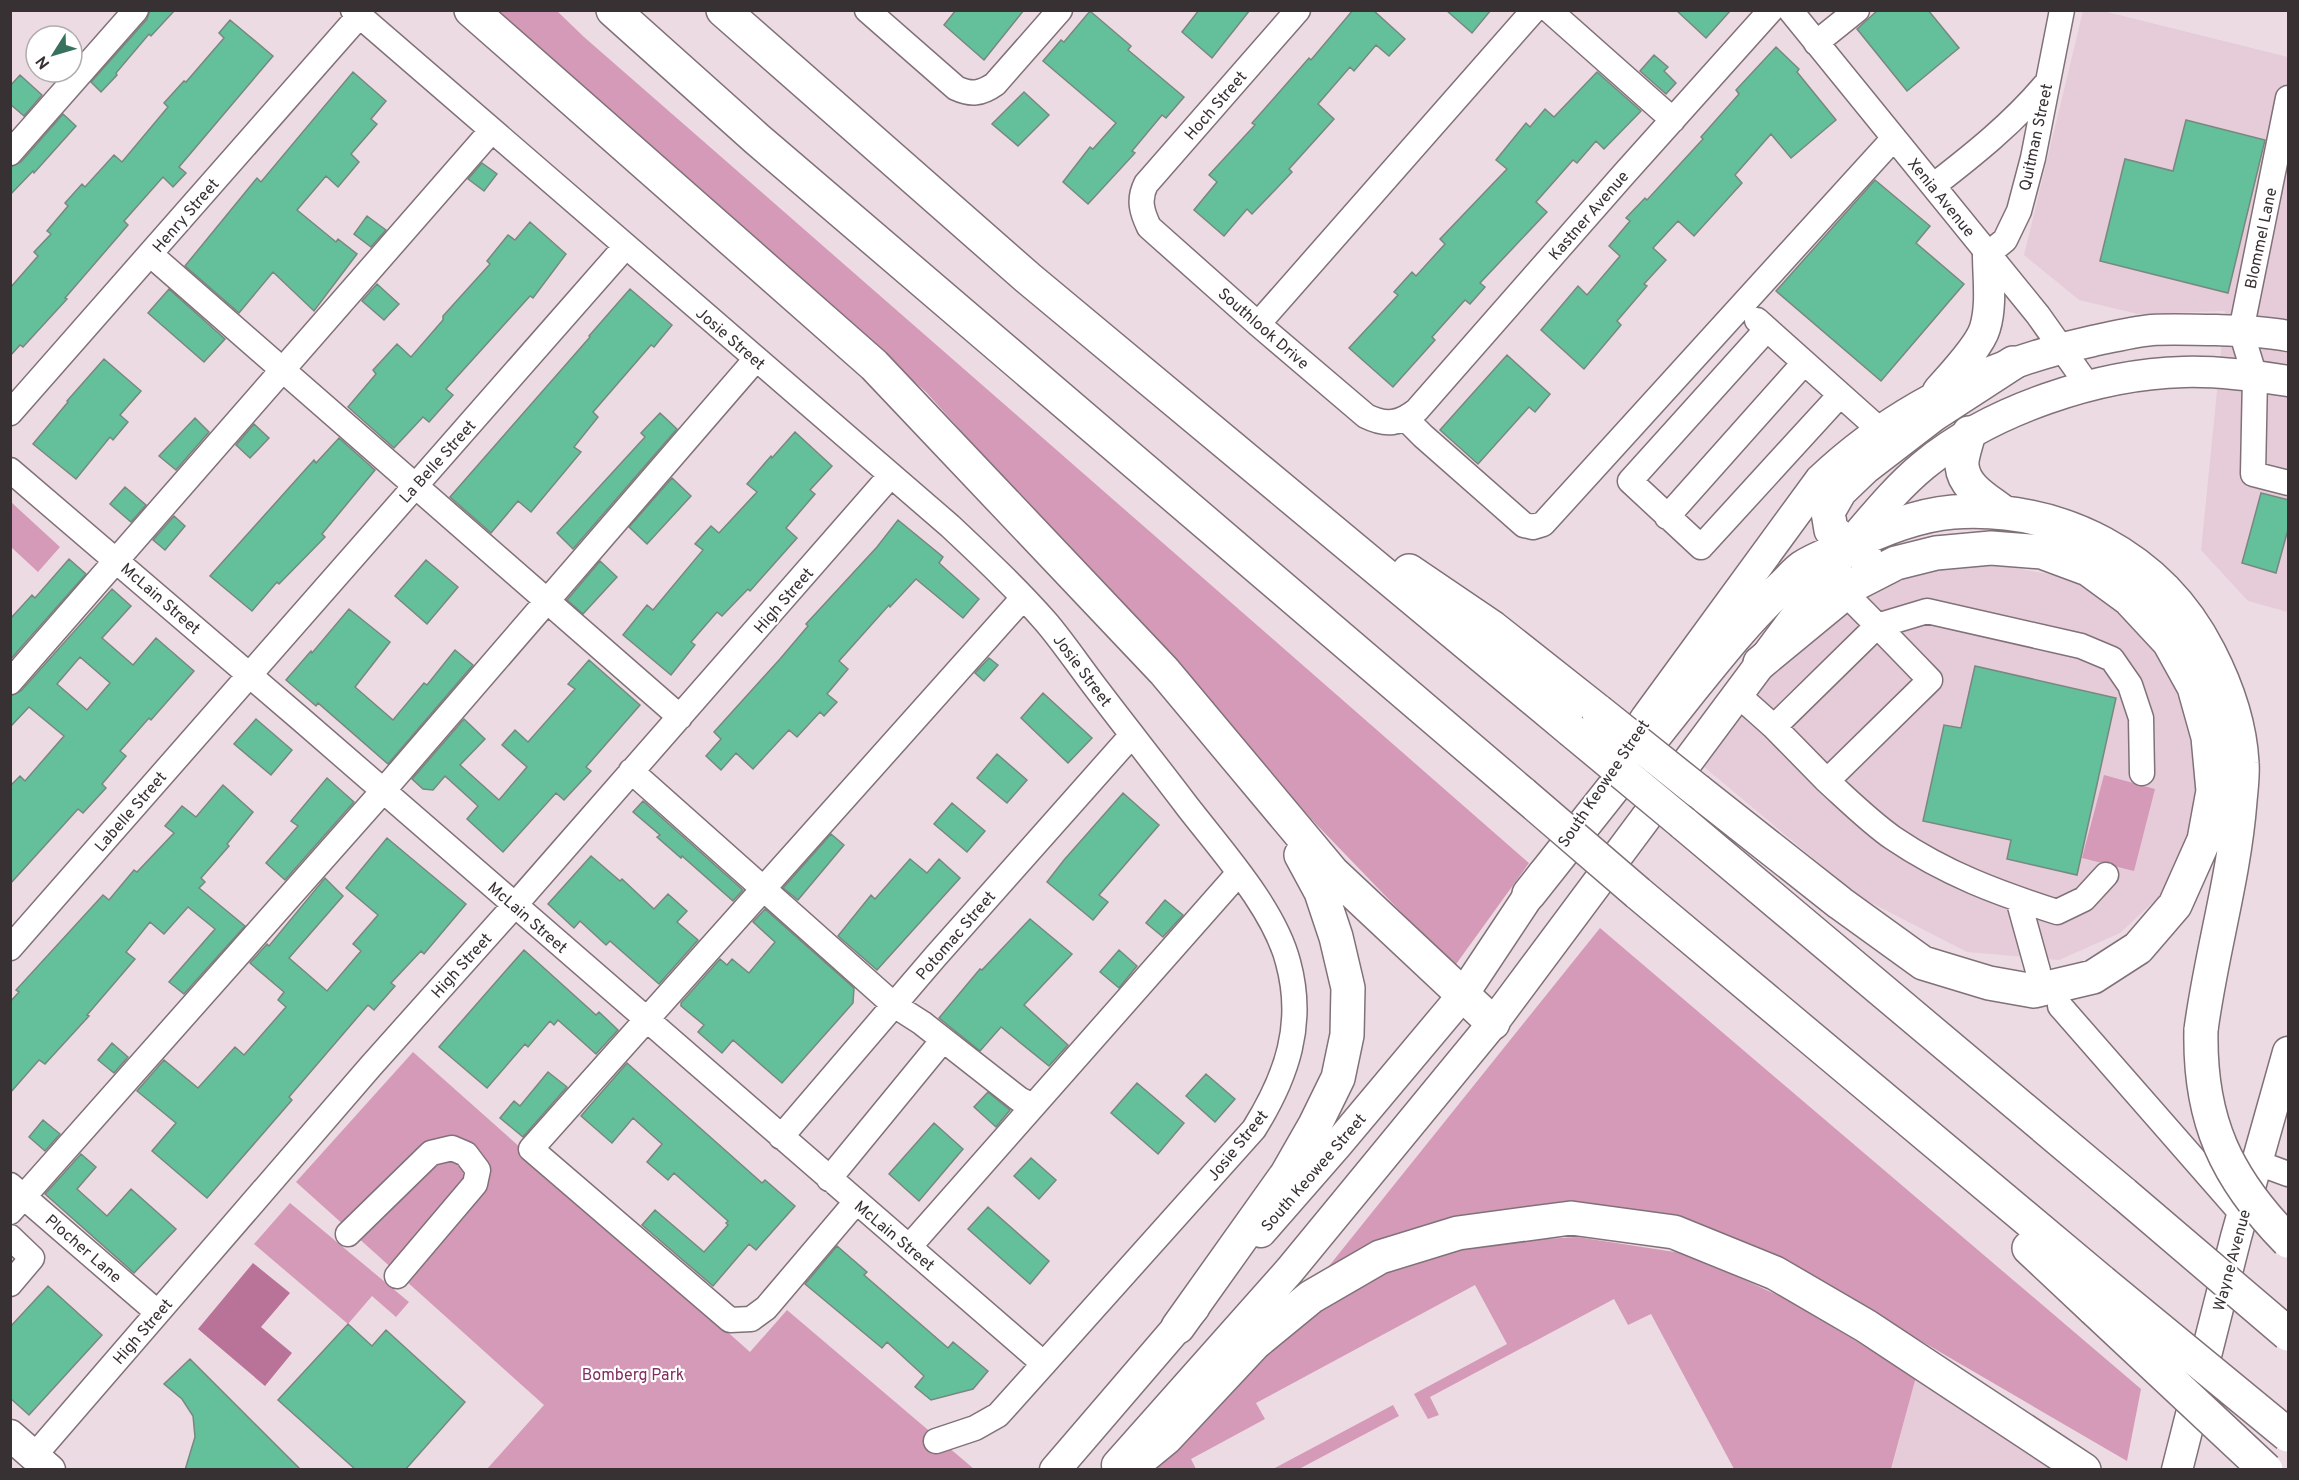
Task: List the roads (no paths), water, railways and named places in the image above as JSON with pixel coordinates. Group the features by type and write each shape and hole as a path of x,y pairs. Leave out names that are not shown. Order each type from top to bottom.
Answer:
{"highway":[{"path":"471,10 874,365 1164,671 1333,873 1492,1023"},
{"path":"613,10 757,139 1770,1005 2098,1295 2266,1470"},
{"path":"723,10 1028,278 1683,823 2289,1334"},
{"path":"1896,563 1869,558 1831,530 1828,512 1840,491 1863,468 1934,415 2013,363"},
{"path":"1969,433 1962,466 1968,481 1976,492 2003,512"},
{"path":"1232,448 1492,628 1840,903 1923,963 1989,983 2034,991 2093,977 2138,948 2175,905 2204,840 2213,791 2208,737 2194,687 2169,642 2128,599 2088,569 2042,552 1991,548 1936,553 1896,563 1857,583 1760,663"},
{"path":"1529,894 1708,668 1765,602 1802,568 1898,523 1950,512 2003,512 2066,526 2109,546 2142,568 2174,598 2199,633 2219,672 2236,718 2242,765 2238,822 2232,867 2206,993 2200,1062 2215,1136 2249,1195 2289,1241"},
{"path":"1178,1327 1287,1174 1338,1078 1347,1035 1348,988 1336,937 1321,892 1272,800"},
{"path":"1127,1470 1166,1438 1255,1342 1311,1298 1380,1257 1458,1233 1571,1218 1674,1232 1775,1273 1866,1326 2084,1470"},
{"path":"2098,1295 2289,1435"}],"main road":[{"path":"1928,401 1961,366 1985,329 1988,306 1988,254"},
{"name":"South Keowee Street","path":"1055,1470 1337,1145 1462,996 1646,718 1820,480 1849,453 1880,430 1948,390 2013,363 2062,348 2151,330 2241,331 2289,336"},
{"path":"1113,1470 1290,1270 1492,1023 1849,545 1904,483 1925,464 1969,433 2042,400 2089,387 2133,376 2184,372 2289,381"},
{"name":"Wayne Avenue","path":"2177,1470 2242,1214 2289,1052"},
{"path":"10,1436 42,1463"}],"street":[{"path":"10,153 136,10"},
{"path":"867,10 956,88 973,93 985,91 995,84 1060,10"},
{"name":"Hoch Street","path":"1141,204 1146,184 1298,10"},
{"path":"1258,324 1534,10"},
{"path":"1549,10 1672,120"},
{"name":"Kastner Avenue","path":"1406,419 1417,410 1771,10"},
{"name":"Xenia Avenue","path":"1790,10 1988,254 2062,348 2089,387"},
{"path":"1816,43 1857,10"},
{"name":"Quitman Street","path":"1988,254 2005,240 2019,211 2033,158 2062,10"},
{"name":"Josie Street","path":"356,13 950,526 1023,598 1047,623 1238,874 1263,909 1281,942 1288,962 1294,998 1294,1026 1289,1059 1271,1102 1254,1129 998,1415 975,1428 936,1441"},
{"name":"Henry Street","path":"10,413 150,255 356,13"},
{"path":"1933,186 1985,146 2022,112 2047,83"},
{"name":"Blommel Lane","path":"2289,98 2241,331 2255,377 2253,474 2289,483"},
{"path":"10,682 492,130"},
{"path":"1406,419 1524,525 1533,527 1547,521 1894,138"},
{"name":"Southlook Drive","path":"1141,204 1141,211 1149,227 1366,416 1379,423 1392,424 1406,419"},
{"name":"La Belle Street","path":"249,675 625,247"},
{"path":"150,255 680,717"},
{"path":"1742,306 1880,430"},
{"path":"1767,329 1630,481 1667,517 1701,547 1840,395"},
{"path":"1698,355 1724,377"},
{"path":"15,1198 383,791 756,359"},
{"path":"1667,517 1804,363"},
{"path":"1612,448 1639,471"},
{"name":"McLain Street","path":"10,470 117,560 1044,1364"},
{"name":"High Street","path":"42,1463 157,1312 891,475"},
{"path":"1827,781 1930,680 1845,593"},
{"path":"856,1202 766,1308 751,1320 730,1320 531,1149 1023,598"},
{"path":"1774,727 1877,626 1928,611 2081,646 2112,659 2130,685 2141,718 2142,773"},
{"name":"Labelle Street","path":"10,948 249,675"},
{"path":"1737,694 1774,727 1827,781 1892,837 1951,873 2057,912 2084,899 2106,875"},
{"name":"Potomac Street","path":"781,1137 1132,735"},
{"path":"632,771 894,1005 944,1040 1019,1099 1033,1106"},
{"path":"909,1247 1238,874"},
{"path":"2018,899 2038,971"},
{"path":"2060,1006 2242,1214"},
{"path":"829,1179 944,1040"},
{"path":"348,1234 432,1153 452,1148 466,1154 478,1170 475,1184 397,1276"},
{"path":"2258,1163 2289,1174"},
{"name":"Plocher Lane","path":"15,1198 157,1312"},
{"path":"10,1237 32,1258 10,1284"}],"park label":[{"name":"Bomberg Park","path":"633,1374"}]}
